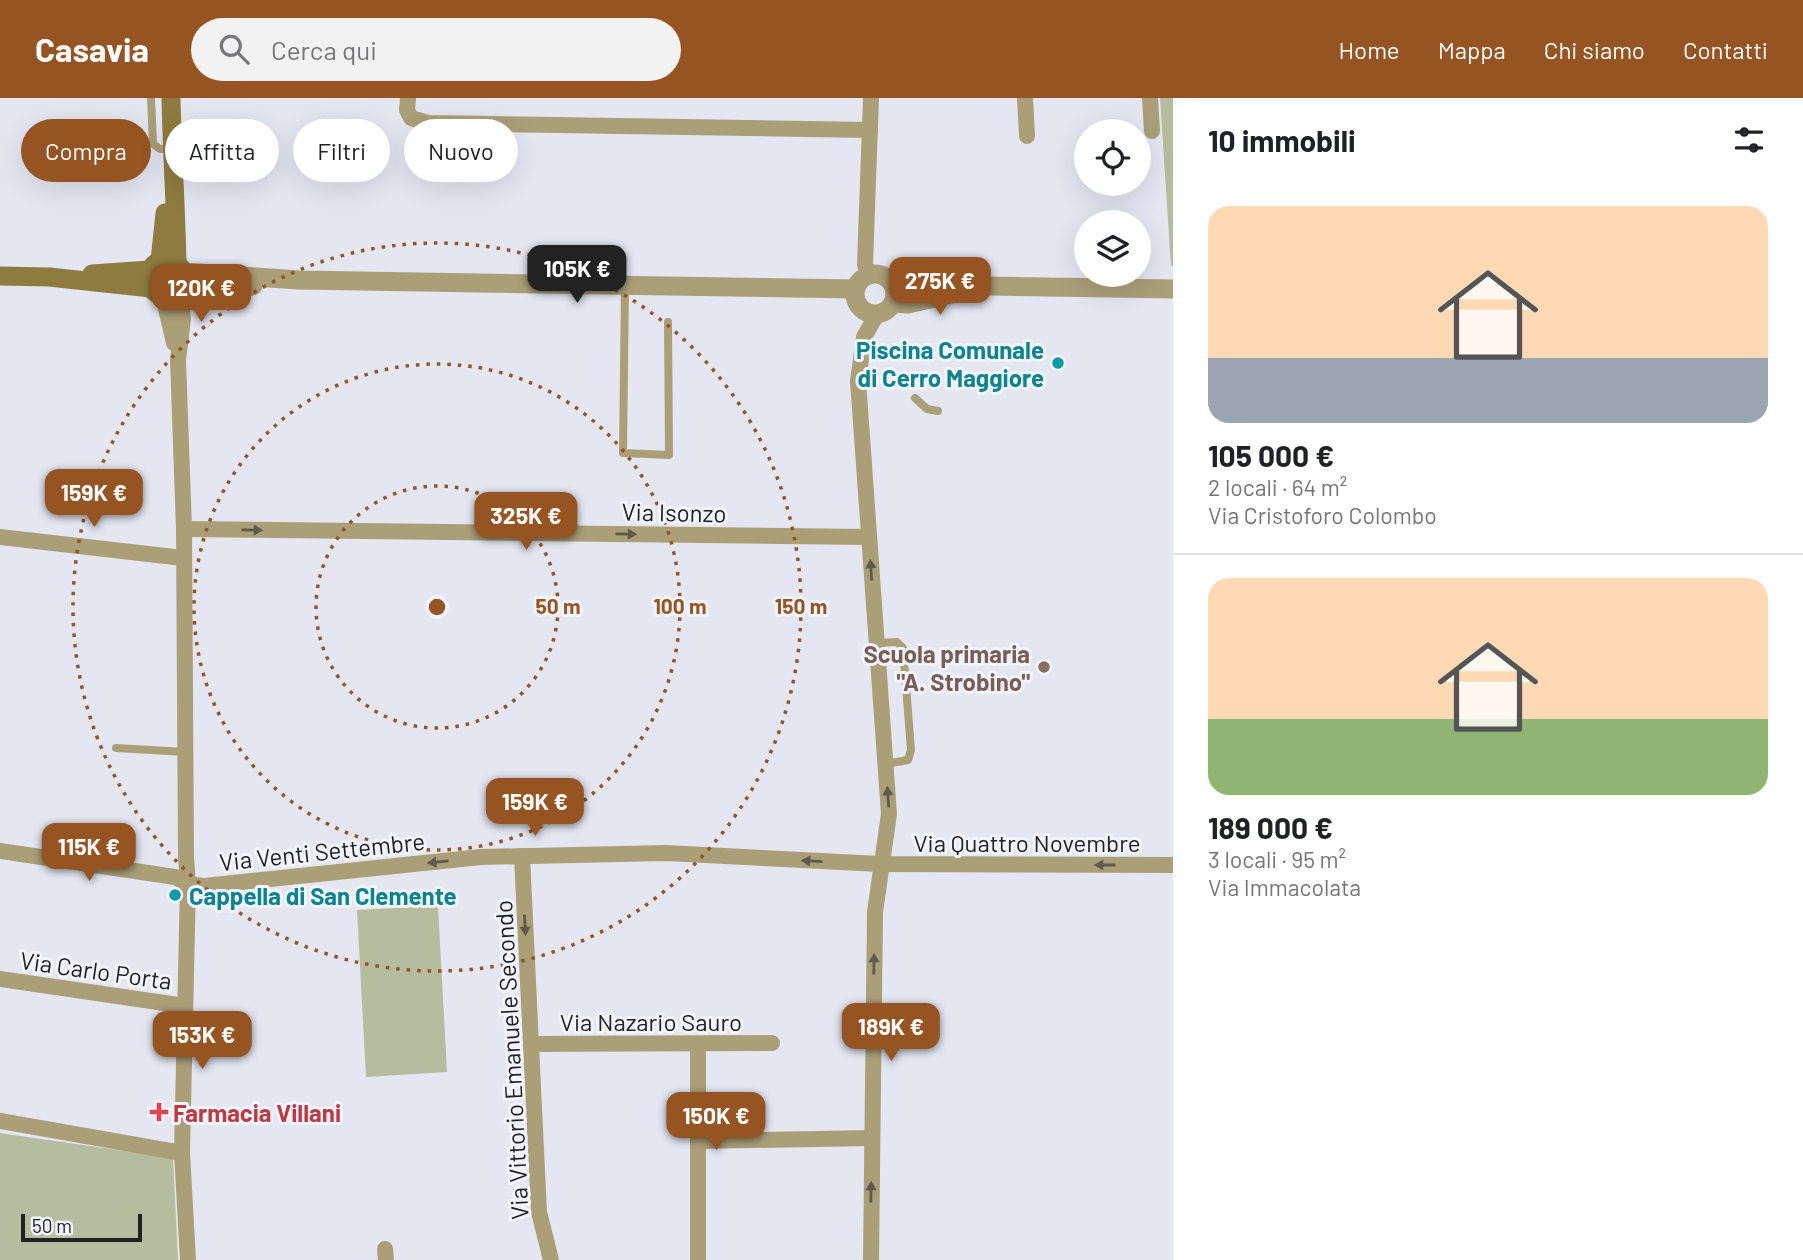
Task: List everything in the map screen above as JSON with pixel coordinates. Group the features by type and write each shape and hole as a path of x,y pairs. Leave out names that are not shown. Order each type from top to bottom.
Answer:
{"main road":[{"path":"171,98 171,119"},
{"path":"0,276 166,277 176,209 174,182"}],"street":[{"path":"408,98 407,110 411,118 428,124 870,130"},
{"path":"871,98 865,265 872,281 895,291 864,337 859,365 889,814 875,912 871,1260"},
{"path":"1025,98 1027,136"},
{"path":"1150,98 1152,131"},
{"path":"188,1260 182,1153 188,884 184,529 178,360 166,277 242,288 299,280 625,285 872,281 920,285 1173,289"},
{"path":"872,281 855,295 860,307 865,311 985,286"},
{"name":"Via Isonzo","path":"184,529 869,537"},
{"path":"0,537 183,558"},
{"name":"Via Venti Settembre","path":"0,851 175,877 188,884 204,886 481,857 666,853 880,864"},
{"name":"Via Vittorio Emanuele Secondo","path":"522,856 539,1212 551,1260"},
{"name":"Via Quattro Novembre","path":"880,864 1173,865"},
{"name":"Via Carlo Porta","path":"0,979 185,1006"},
{"name":"Via Nazario Sauro","path":"531,1044 772,1044"},
{"path":"698,1044 698,1260"},
{"path":"0,1121 182,1153"},
{"path":"698,1141 872,1138"}],"lane":[{"path":"151,98 153,144 165,149"},
{"path":"625,285 623,453 669,455 668,322"},
{"path":"915,398 928,409 938,411"},
{"path":"877,643 897,642 903,648 911,750 908,760 886,764"},
{"path":"116,748 186,752"}],"green space":[{"path":"1160,98 1173,98 1173,266 1171,266"},
{"path":"438,906 447,1072 366,1077 357,910"},
{"path":"0,1133 173,1158 178,1260 0,1260"}],"place":[{"name":"Piscina Comunale di Cerro Maggiore","path":"1058,363"},
{"name":"Scuola primaria \"A. Strobino\"","path":"1044,667"},
{"name":"Cappella di San Clemente","path":"175,895"},
{"name":"Farmacia Villani","path":"159,1112"}]}
